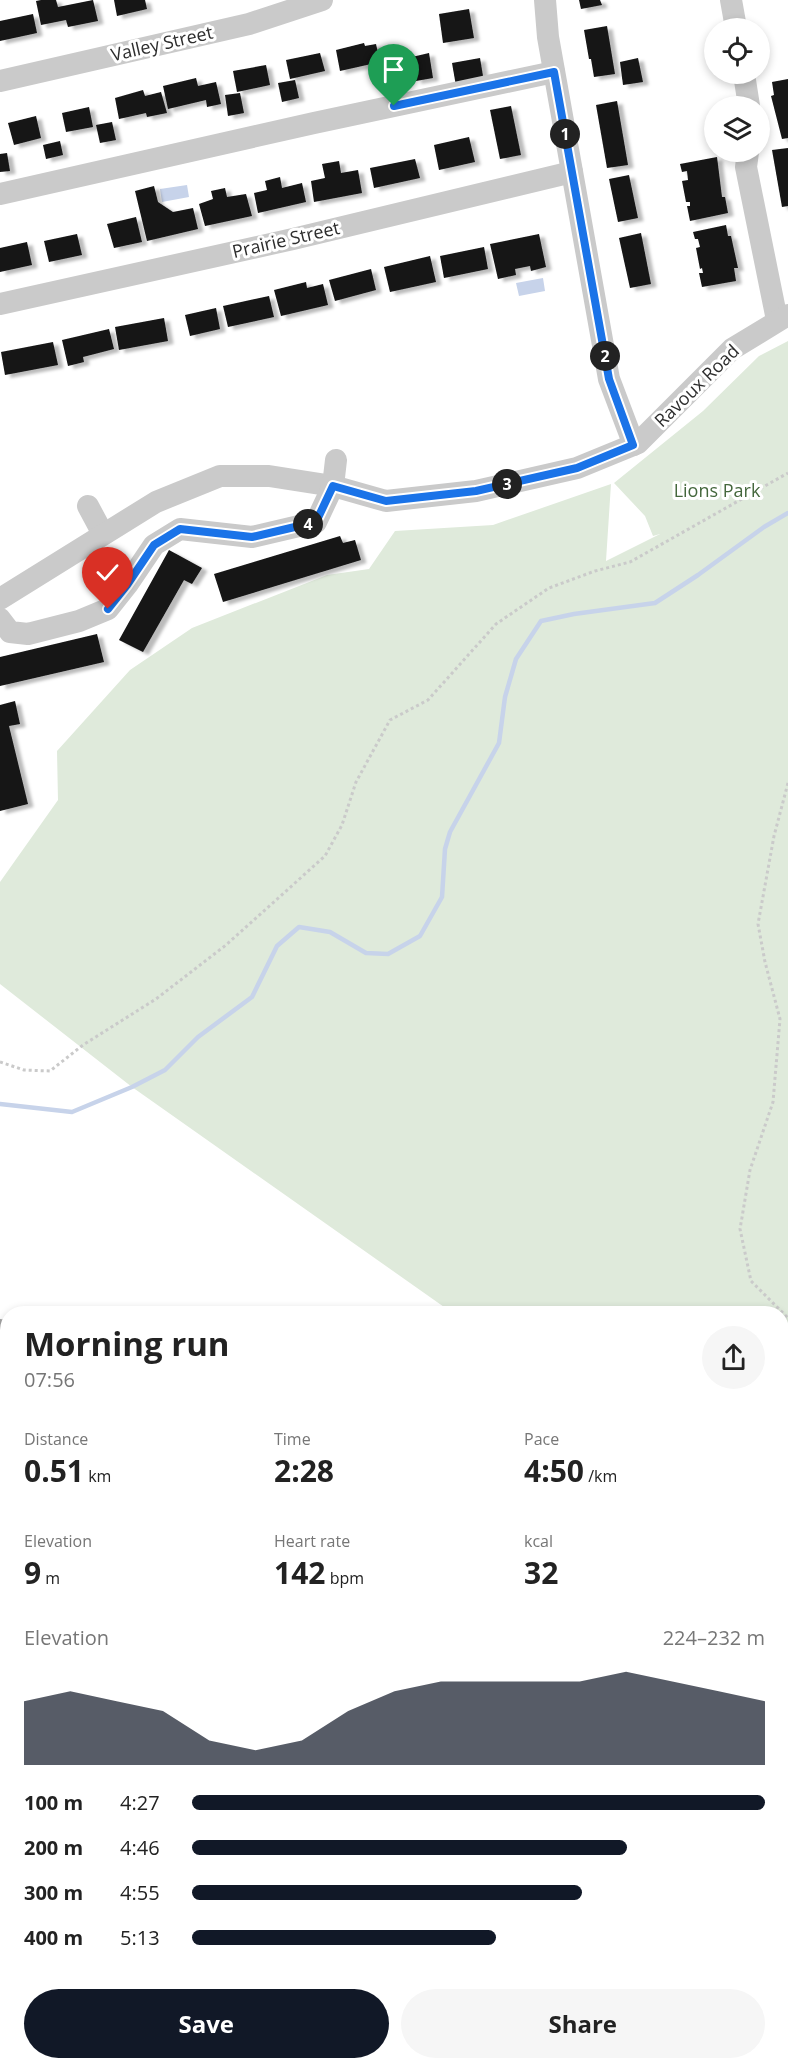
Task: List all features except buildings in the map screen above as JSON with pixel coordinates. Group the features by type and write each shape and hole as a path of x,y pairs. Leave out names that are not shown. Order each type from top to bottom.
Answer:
{"street":[{"name":"Valley Street","path":"0,81 249,24 322,0"},
{"path":"545,0 548,37 609,379 633,445"},
{"path":"731,0 734,18"},
{"path":"0,194 303,125 554,72"},
{"path":"747,162 783,318"},
{"name":"Prairie Street","path":"0,304 304,236 572,172"},
{"name":"Ravoux Road","path":"0,599 156,502 220,476 269,476 333,486 386,501 476,491 577,468 638,443 732,349 783,318"},
{"path":"0,619 10,632 28,634 80,621 108,609 154,545 180,529 252,537 316,522 333,486 336,460"},
{"path":"88,506 103,534"}],"path":[{"path":"0,1062 24,1070 50,1071 83,1045 156,999 226,945 325,856 342,825 356,782 390,720 428,700 496,624 549,588 595,571 630,562 788,473"},
{"path":"776,1306 751,1281 740,1229 750,1170 773,1102 780,1018 765,962 758,924 774,836 788,783"}],"green space":[{"name":"Lions Park","path":"788,341 788,1306 443,1306 132,1087 0,984 0,882 58,800 57,751 130,670 192,628 327,575 369,569 395,531 493,525 611,484 606,561 660,534 653,536 645,516 614,483 703,411 759,356"}],"water":[{"path":"187,185 189,197 162,202 160,189"},
{"path":"543,278 545,291 519,296 516,283"}],"waterway":[{"path":"0,1104 72,1112 132,1087 165,1070 198,1037 252,997 277,946 299,927 330,932 366,953 388,954 420,936 442,897 445,849 450,832 499,743 505,697 516,659 541,621 655,603 764,527 788,513"}],"route":[{"path":"108,609 154,545 180,529 252,537 316,522 333,486 386,501 476,491 577,468 633,445 609,379 554,72 394,106"}]}
